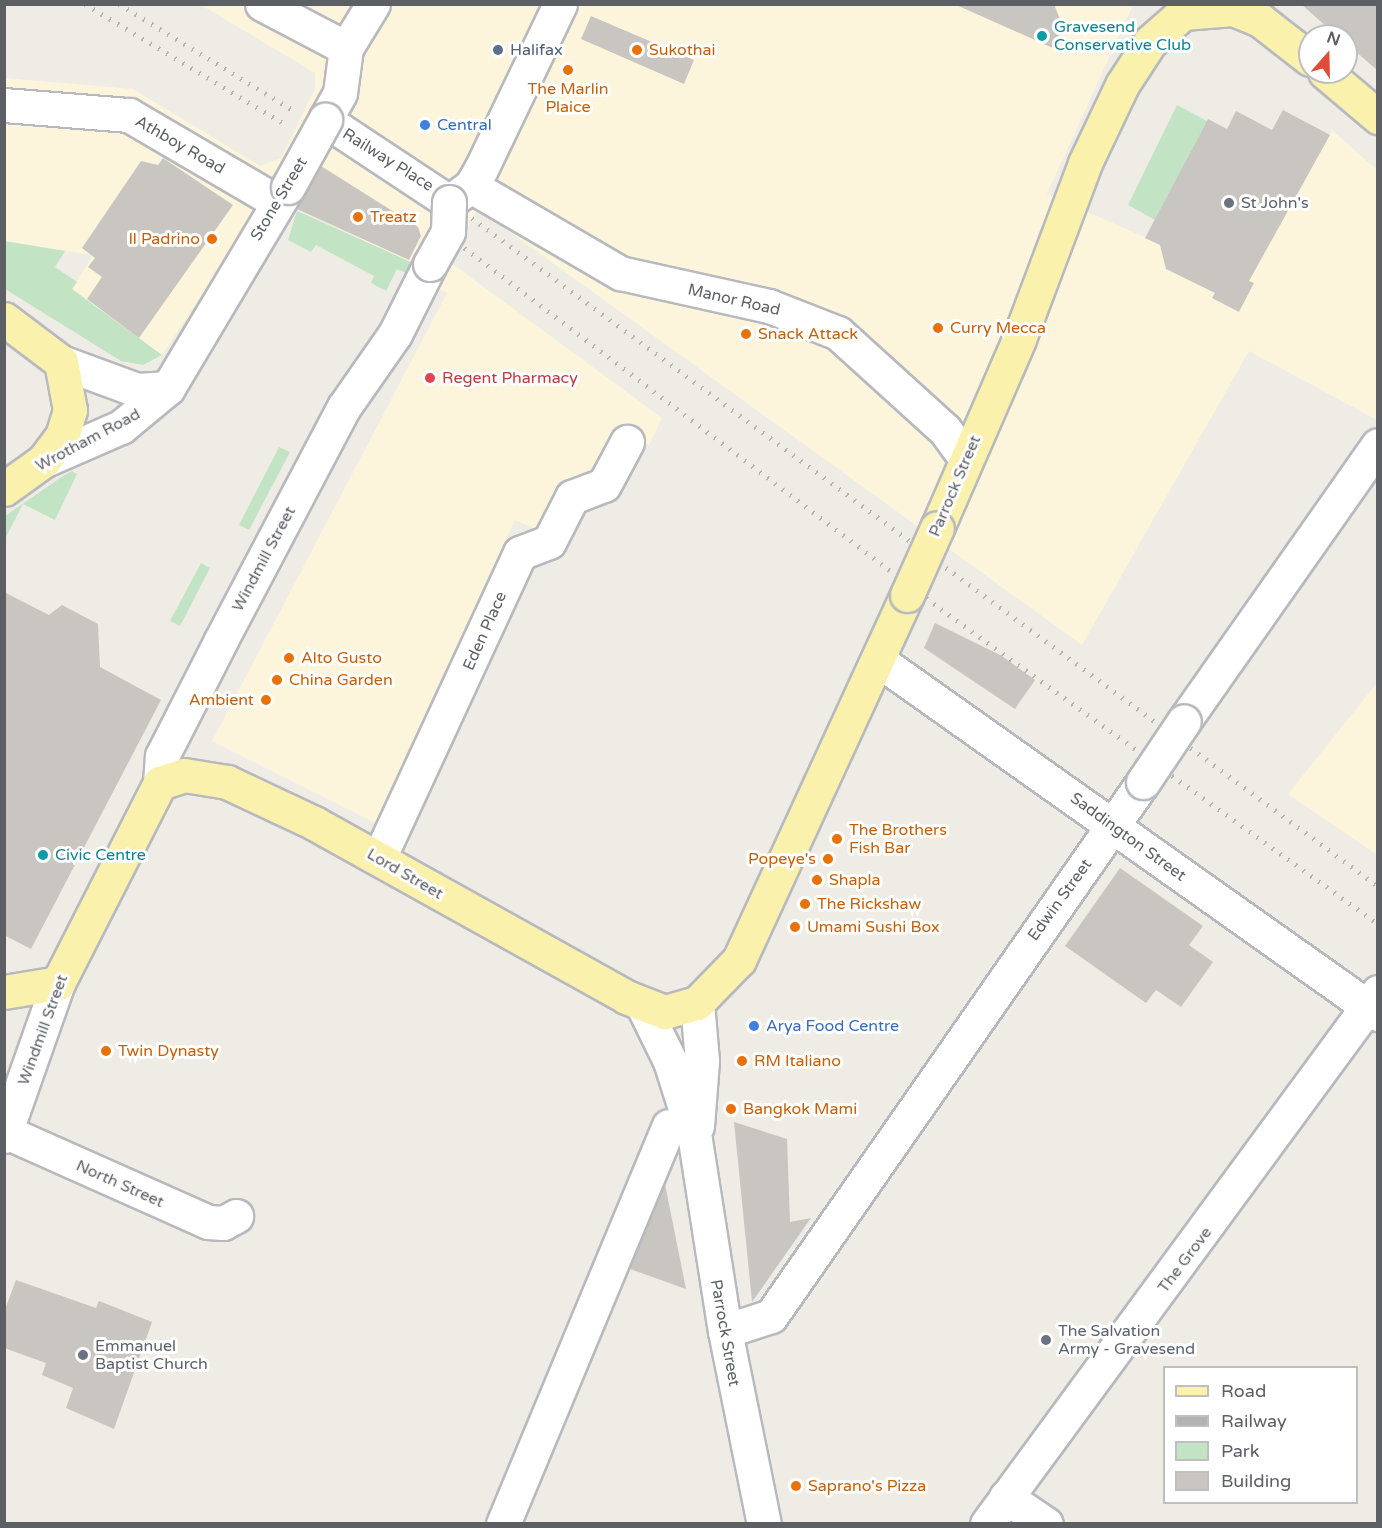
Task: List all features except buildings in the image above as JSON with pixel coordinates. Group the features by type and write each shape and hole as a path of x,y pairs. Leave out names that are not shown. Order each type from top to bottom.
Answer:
{"main road":[{"path":"1231,7 1260,20 1298,50"},
{"name":"Parrock Street","path":"697,1003 739,960 937,528 1019,339 1082,171 1127,76 1149,42 1178,15 1198,8 1231,7"},
{"path":"1339,84 1377,116"},
{"path":"4,320 61,362 70,410 62,436 44,461"},
{"name":"Wrotham Road","path":"4,489 44,461"},
{"name":"Lord Street","path":"160,783 184,775 227,782 379,858 642,1004"},
{"name":"Windmill Street","path":"58,983 160,783"},
{"path":"4,992 58,983"},
{"path":"642,1004 665,1011 697,1003"}],"street":[{"path":"262,4 346,48"},
{"name":"Stone Street","path":"168,388 283,195 340,93 346,48 373,4"},
{"name":"Windmill Street","path":"160,783 162,756 221,640 344,407 395,334 448,232 468,183 560,4"},
{"name":"Athboy Road","path":"4,105 129,116 283,195"},
{"name":"Railway Place","path":"325,120 468,183"},
{"name":"Manor Road","path":"468,183 620,273 769,306 828,328 938,423 966,459"},
{"path":"61,362 137,390 168,388"},
{"name":"Wrotham Road","path":"44,461 121,427 168,388"},
{"name":"Eden Place","path":"379,858 520,553 550,541 572,497 604,485 627,442"},
{"name":"Edwin Street","path":"725,1331 771,1316 1377,445"},
{"name":"Saddington Street","path":"878,660 1114,826 1374,1004"},
{"name":"Windmill Street","path":"5,1135 58,983"},
{"name":"Parrock Street","path":"682,1133 702,1061 697,1003"},
{"name":"Parrock Street","path":"642,1004 670,1061 682,1133 764,1524"},
{"name":"The Grove","path":"987,1524 1084,1387 1174,1276 1374,1004"},
{"path":"503,1524 682,1133"},
{"name":"North Street","path":"5,1135 208,1222 223,1223 236,1216"},
{"path":"1006,1497 1047,1524"}],"shaded area":[{"path":"201,5 1133,5 1047,194 1246,282 1332,130 1377,170 1377,420 1249,351 1082,645 478,209 447,260 662,418 649,445 616,434 596,472 561,482 539,531 515,520 380,825 212,741 447,293 406,273 410,262 268,195 162,355 72,289 93,255 5,241 4,78 133,89 260,166 281,158 315,89 315,73"},
{"path":"1377,683 1377,855 1288,794"}],"green space":[{"path":"1177,105 1207,121 1155,220 1128,205"},
{"path":"297,211 411,262 406,273 397,269 386,291 371,283 374,276 316,245 311,252 288,240"},
{"path":"4,241 65,251 55,267 77,282 72,289 162,355 143,365 121,361 5,289"},
{"path":"279,447 290,452 249,530 239,525"},
{"path":"72,471 77,474 55,520 23,504 5,539 5,516"},
{"path":"201,563 210,568 180,626 170,621"}],"railway":[{"path":"85,4 286,125"},
{"path":"119,4 291,109"},
{"path":"472,218 1378,886"},
{"path":"457,242 941,609 1378,924"}],"place":[{"name":"Gravesend Conservative Club","path":"1042,36"},
{"name":"Halifax","path":"498,50"},
{"name":"Sukothai","path":"637,50"},
{"name":"The Marlin Plaice","path":"568,70"},
{"name":"Central","path":"425,125"},
{"name":"St John's","path":"1229,203"},
{"name":"Treatz","path":"358,217"},
{"name":"Il Padrino","path":"212,239"},
{"name":"Curry Mecca","path":"938,328"},
{"name":"Snack Attack","path":"746,334"},
{"name":"Regent Pharmacy","path":"430,378"},
{"name":"Alto Gusto","path":"289,658"},
{"name":"China Garden","path":"277,680"},
{"name":"Ambient","path":"266,700"},
{"name":"The Brothers Fish Bar","path":"837,839"},
{"name":"Civic Centre","path":"43,855"},
{"name":"Popeye's","path":"828,859"},
{"name":"Shapla","path":"817,880"},
{"name":"The Rickshaw","path":"805,904"},
{"name":"Umami Sushi Box","path":"795,927"},
{"name":"Arya Food Centre","path":"754,1026"},
{"name":"Twin Dynasty","path":"106,1051"},
{"name":"RM Italiano","path":"742,1061"},
{"name":"Bangkok Mami","path":"731,1109"},
{"name":"The Salvation Army - Gravesend","path":"1046,1340"},
{"name":"Emmanuel Baptist Church","path":"83,1355"},
{"name":"Saprano's Pizza","path":"796,1486"}]}
